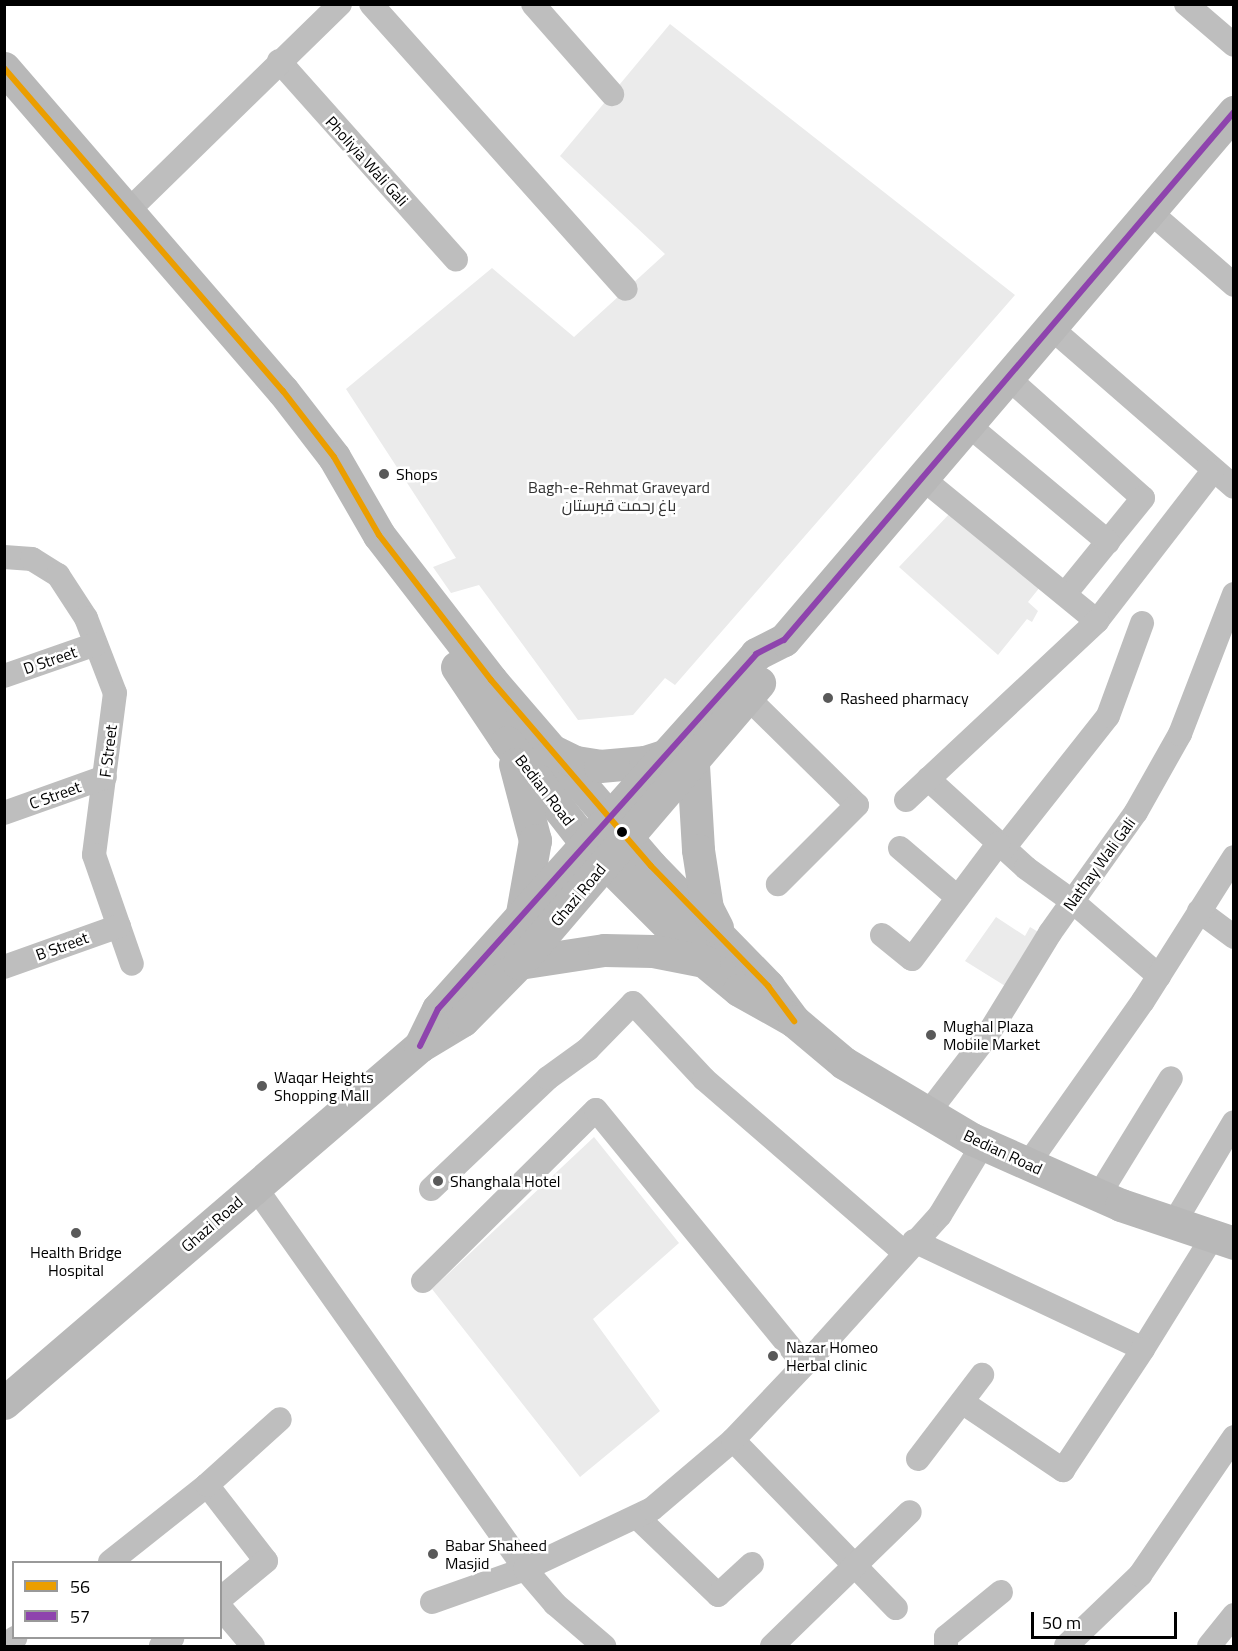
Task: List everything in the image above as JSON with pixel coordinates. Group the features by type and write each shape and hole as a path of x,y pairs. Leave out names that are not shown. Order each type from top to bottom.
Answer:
{"main road":[{"name":"Bedian Road","path":"4,68 334,457 400,563 553,751 620,828 713,949"},
{"path":"553,751 576,762 600,766 680,760 747,698 768,674 784,640 1233,112"},
{"name":"Bedian Road","path":"400,563 417,603 507,742 596,853 713,949 768,986 794,1021 844,1064 983,1144 1099,1195 1223,1239"},
{"path":"519,963 604,950 713,949 680,760 756,654 784,640"},
{"path":"507,742 527,800 535,840 521,914"},
{"name":"Ghazi Road","path":"420,1046 438,1009 521,914 596,853 680,760"},
{"name":"Ghazi Road","path":"8,1390 255,1187 420,1046 463,1020 519,963 596,853"}],"street":[{"path":"128,212 210,134 279,61 340,4"},
{"path":"371,4 626,289"},
{"path":"533,4 612,94"},
{"path":"1185,4 1233,45"},
{"name":"Pholiyia Wali Gali","path":"279,61 456,260"},
{"path":"1149,211 1233,285"},
{"path":"1050,327 1212,472 1233,488"},
{"path":"1007,377 1143,498 1065,594"},
{"path":"967,424 1108,542"},
{"path":"906,800 1097,621 1212,472"},
{"path":"922,478 1097,621"},
{"name":"F Street","path":"4,557 32,559 58,575 86,618 115,693 94,855 132,964"},
{"name":"Nathay Wali Gali","path":"928,1113 987,1036 1072,901 1136,812 1180,734 1233,594"},
{"path":"882,934 912,959 957,897 1108,716 1142,623"},
{"name":"D Street","path":"4,676 96,644"},
{"path":"747,698 857,805 778,884"},
{"name":"C Street","path":"4,813 105,777"},
{"path":"928,780 1000,846 1072,901 1159,976"},
{"path":"900,848 957,897"},
{"path":"1028,1164 1159,976 1233,857"},
{"path":"1199,911 1233,937"},
{"name":"B Street","path":"4,967 119,926"},
{"path":"431,1189 548,1078 588,1049 633,1003 704,1079 909,1247 1143,1349"},
{"path":"1099,1195 1171,1078"},
{"path":"423,1281 596,1110 804,1364"},
{"path":"1174,1223 1233,1122"},
{"path":"432,1602 525,1569 638,1518 733,1440 940,1215 983,1144"},
{"path":"255,1187 525,1569 555,1604 604,1647"},
{"path":"962,1402 1063,1470 1143,1349 1223,1239"},
{"path":"918,1459 982,1375"},
{"path":"112,1561 207,1485 280,1419"},
{"path":"1066,1647 1140,1575 1233,1437"},
{"path":"733,1440 896,1608"},
{"path":"207,1485 266,1561 222,1597"},
{"path":"772,1647 910,1512"},
{"path":"638,1518 718,1595 752,1564"},
{"path":"946,1647 946,1637 1001,1592"},
{"path":"222,1609 253,1647"},
{"path":"1209,1647 1233,1614"}],"green space":[{"name":"Bagh-e-Rehmat Graveyard باغ رحمت قبرستان","path":"670,24 1015,295 675,685 665,678 633,715 578,720 479,585 451,593 433,567 456,558 346,389 492,268 574,337 665,254 560,156"},
{"path":"953,510 1040,587 1028,602 1038,611 1032,622 1027,619 998,655 899,567"},
{"path":"996,917 1025,936 1030,927 1045,936 1010,989 965,961"},
{"path":"594,1137 679,1243 593,1319 660,1411 580,1477 432,1289"}],"transit line":[{"name":"56","path":"4,68 283,391 334,457 379,535 491,680 651,866 768,986 794,1021"},
{"name":"57","path":"420,1046 438,1009 756,654 784,640 1234,112"}],"place":[{"name":"Shops","path":"384,474"},
{"name":"Rasheed pharmacy","path":"828,698"},
{"name":"Mughal Plaza Mobile Market","path":"931,1035"},
{"name":"Waqar Heights Shopping Mall","path":"262,1086"},
{"name":"Shanghala Hotel","path":"438,1181"},
{"name":"Health Bridge Hospital","path":"76,1233"},
{"name":"Nazar Homeo Herbal clinic","path":"773,1356"},
{"name":"Babar Shaheed Masjid","path":"433,1554"}]}
